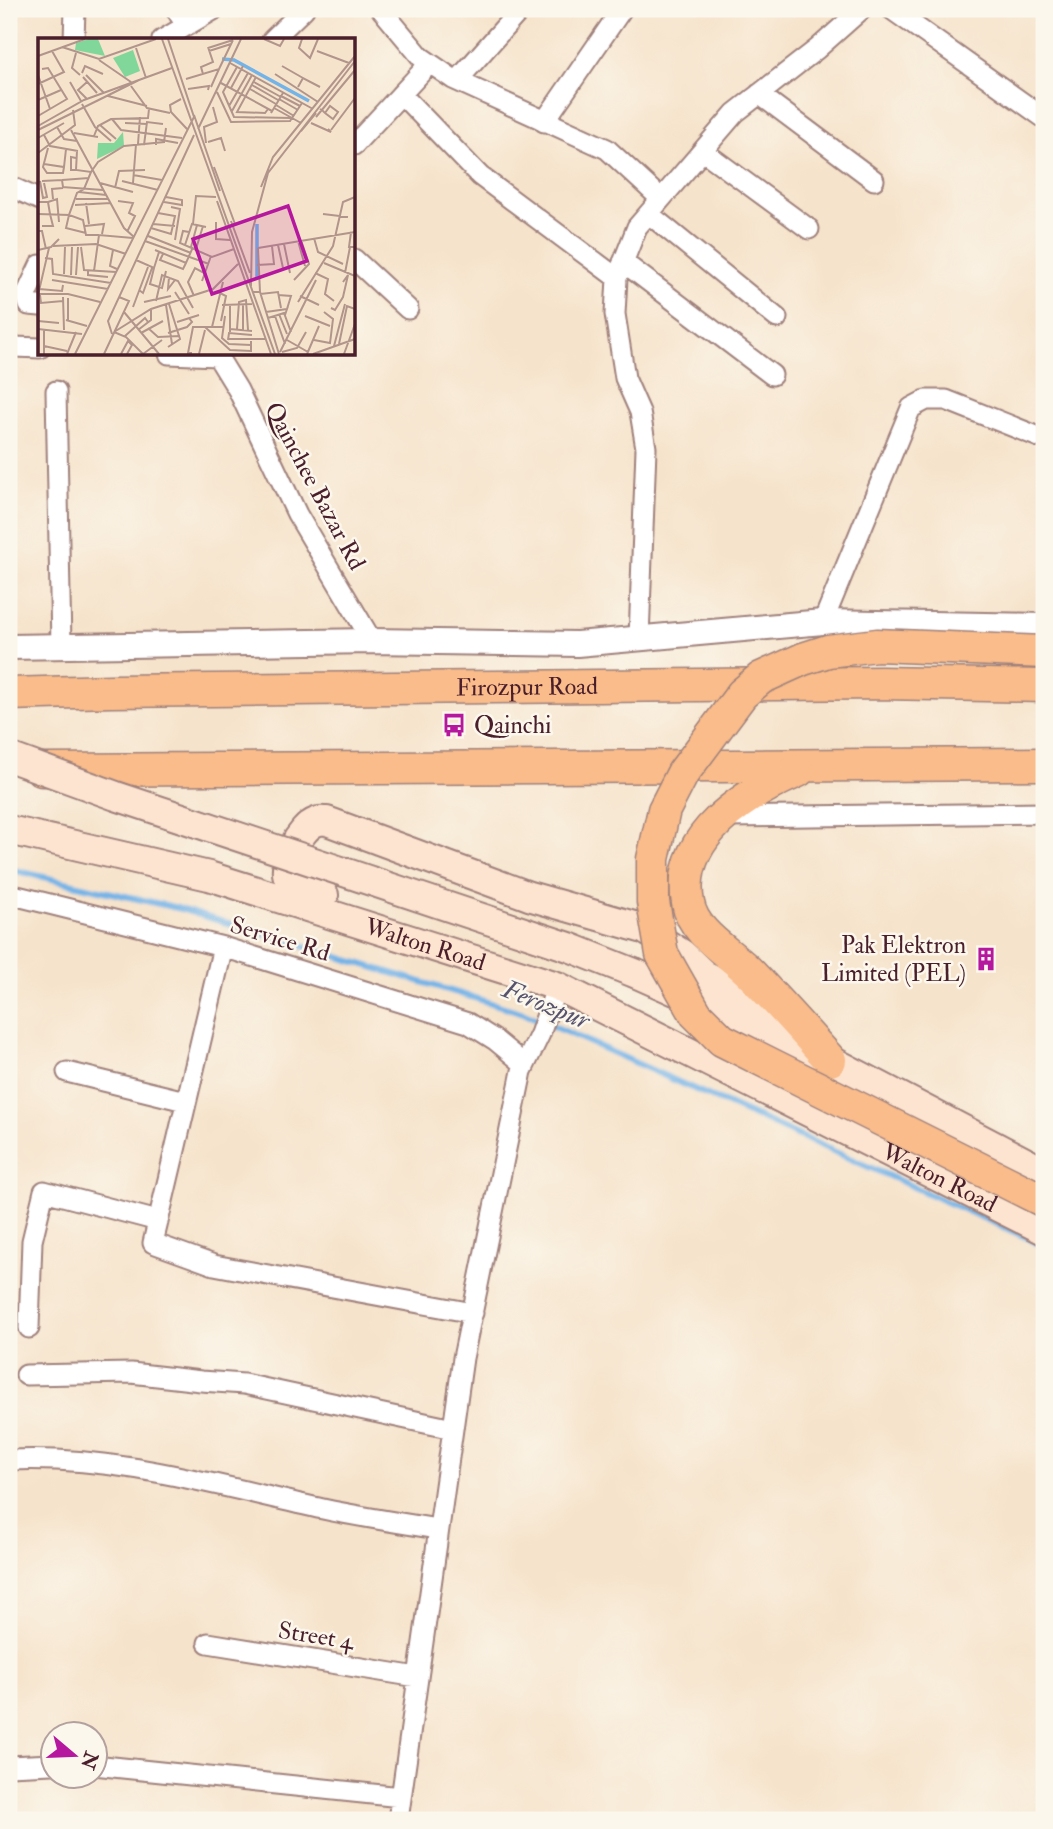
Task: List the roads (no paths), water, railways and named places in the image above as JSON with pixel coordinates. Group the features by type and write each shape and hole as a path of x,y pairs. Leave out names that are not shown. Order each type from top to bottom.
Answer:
{"main road":[{"path":"1044,652 877,645 828,651 761,678 741,695 683,774 664,810 653,859 653,902 662,954 696,1014 722,1040 1044,1201"},
{"name":"Firozpur Road","path":"9,694 125,690 854,683 1044,686"},
{"name":"Walton Road","path":"9,757 116,796 569,947 637,974 830,1060 1044,1172"},
{"path":"9,770 1044,764"},
{"path":"809,766 765,785 723,817 701,838 688,870 688,904 699,926 748,971 830,1060"},
{"path":"499,966 490,946 297,887 287,877 286,870 295,842 315,822 327,821 529,896 630,923 682,954 703,974 718,983 788,1015"},
{"name":"Walton Road","path":"9,830 209,876 557,986 1044,1230"}],"street":[{"path":"164,38 181,18 215,9"},
{"path":"274,38 304,9"},
{"path":"457,81 521,9"},
{"path":"544,122 622,9"},
{"path":"639,639 646,448 640,412 625,378 615,314 620,270 637,227 735,113 817,49 862,9"},
{"path":"891,9 1044,118"},
{"path":"73,10 74,38"},
{"path":"386,10 421,57 457,81 607,149 655,207 778,318"},
{"path":"355,144 430,63"},
{"path":"401,94 480,176 772,375"},
{"path":"759,94 874,180"},
{"path":"703,150 809,229"},
{"path":"9,186 38,199"},
{"path":"355,260 408,309"},
{"path":"38,269 26,295 29,305 38,306"},
{"path":"15,346 38,348"},
{"name":"Qainchee Bazar Rd","path":"217,355 238,390 297,514 372,641"},
{"path":"56,391 61,646"},
{"path":"823,622 911,408 926,400 946,400 1044,439"},
{"path":"9,647 372,641 577,644 823,622 1044,626"},
{"path":"723,817 1044,813"},
{"name":"Service Rd","path":"9,894 223,947 468,1023 495,1040 524,1064"},
{"path":"223,947 153,1243 214,1265 473,1313"},
{"path":"398,1820 438,1530 473,1313 524,1064 540,1034 557,986"},
{"path":"67,1073 185,1101"},
{"path":"29,1328 32,1241 44,1191 158,1221"},
{"path":"26,1375 131,1373 244,1384 453,1429"},
{"path":"9,1460 98,1462 149,1469 324,1509 438,1530"},
{"name":"Street 4","path":"208,1643 417,1677"},
{"path":"9,1766 38,1765"},
{"path":"108,1767 401,1797"}],"waterway":[{"name":"Ferozpur","path":"9,869 177,908 524,1013 1030,1239 1044,1248"}],"place":[{"name":"Qainchi","path":"454,725"},
{"name":"Pak Elektron Limited (PEL)","path":"986,959"}]}
